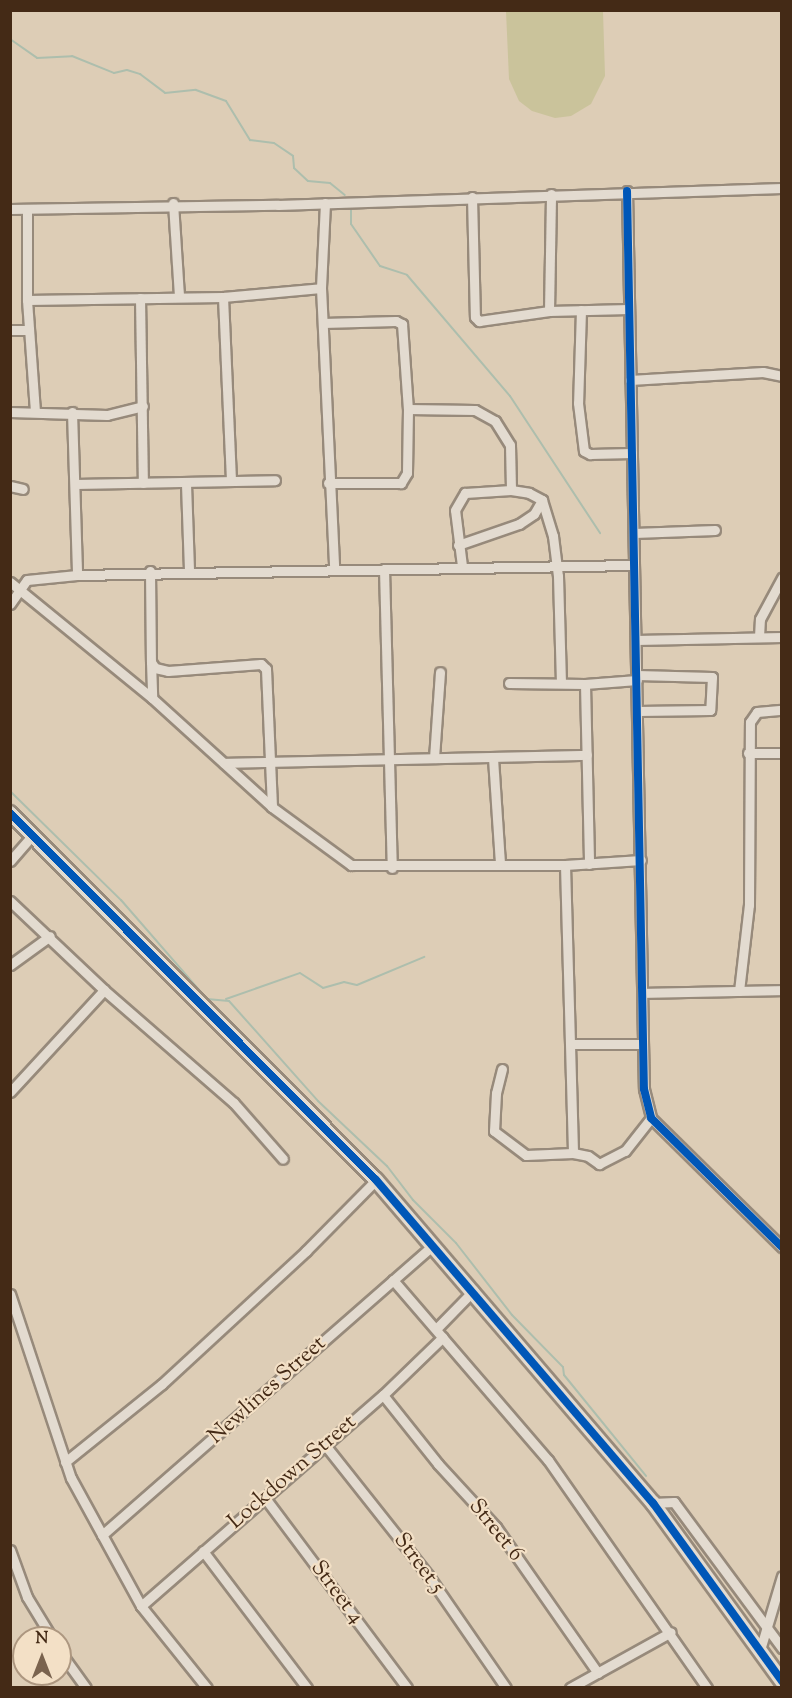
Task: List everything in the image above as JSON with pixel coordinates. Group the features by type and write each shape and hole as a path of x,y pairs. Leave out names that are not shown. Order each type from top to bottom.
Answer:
{"street":[{"path":"10,209 173,203 325,203 627,191 782,188"},
{"path":"627,191 641,860 642,1044 651,1118 782,1247"},
{"path":"549,311 550,194"},
{"path":"472,197 475,317 485,323 549,311 629,309"},
{"path":"173,203 179,297"},
{"path":"325,203 321,288 328,483 334,568"},
{"path":"27,208 27,300 35,411"},
{"path":"27,300 223,297 321,288"},
{"path":"223,297 231,479"},
{"path":"140,298 144,483"},
{"path":"581,310 578,403 584,451 590,454 632,453"},
{"path":"323,323 396,321 402,324 408,409 407,473 401,483 328,483"},
{"path":"10,330 29,330"},
{"path":"630,380 763,372 782,376"},
{"path":"10,412 72,412 107,415 143,406"},
{"path":"408,409 475,410 495,421 510,446 511,490"},
{"path":"72,412 77,575"},
{"path":"75,484 186,484 231,479 275,480"},
{"path":"186,484 189,571"},
{"path":"10,486 23,489"},
{"path":"462,566 455,526 458,498 465,493 511,490 529,492 542,500 549,518 556,566 561,683"},
{"path":"458,545 519,524 534,514 542,500"},
{"path":"634,533 715,530"},
{"path":"10,604 27,580 77,575 150,571 634,565"},
{"path":"384,569 387,761 392,868"},
{"path":"150,571 152,698"},
{"path":"759,637 760,619 782,578"},
{"path":"10,582 152,698 272,807 344,862 358,867 392,868 500,863 565,865 641,860"},
{"path":"636,640 782,637"},
{"path":"151,662 155,668 168,671 264,666 272,763 272,807"},
{"path":"434,759 441,672"},
{"path":"509,683 585,684 637,678 712,677 710,710 638,711"},
{"path":"585,684 590,864"},
{"path":"739,992 749,905 748,753 754,714 782,711"},
{"path":"748,753 782,753"},
{"path":"224,763 387,761 587,754"},
{"path":"493,758 500,863"},
{"path":"10,813 376,1180 432,1246 474,1290 653,1503 782,1681"},
{"path":"10,861 33,835"},
{"path":"565,865 573,1153"},
{"path":"10,901 50,936 104,990 234,1103 283,1159"},
{"path":"10,965 50,936"},
{"path":"10,1092 104,990"},
{"path":"643,993 782,990"},
{"path":"571,1044 642,1044"},
{"path":"502,1069 496,1092 496,1135 526,1155 573,1153 588,1156 599,1164 617,1156 651,1118"},
{"path":"65,1462 162,1384 306,1251 376,1180"},
{"name":"Newlines Street","path":"102,1535 432,1246"},
{"path":"393,1280 548,1460 671,1632 707,1688"},
{"path":"436,1329 474,1290"},
{"path":"10,1294 65,1462 141,1606 207,1688"},
{"name":"Lockdown Street","path":"141,1606 383,1395 443,1337"},
{"name":"Street 6","path":"383,1395 438,1464 496,1527 598,1673"},
{"name":"Street 5","path":"325,1445 428,1575 506,1688"},
{"name":"Street 4","path":"266,1498 407,1688"},
{"path":"653,1503 674,1502 782,1648"},
{"path":"10,1550 27,1597 45,1626"},
{"path":"203,1551 307,1688"},
{"path":"760,1650 782,1576"},
{"path":"570,1688 671,1632"},
{"path":"72,1669 86,1688"}],"shaded area":[{"path":"506,11 603,11 605,76 591,104 571,116 555,118 532,111 519,101 509,79"}],"waterway":[{"path":"10,39 37,58 72,56 114,73 127,70 140,74 165,93 196,90 226,101 250,140 274,143 293,156 294,168 308,181 330,183 345,195"},
{"path":"351,206 351,224 380,266 407,275 510,396 600,533"},
{"path":"10,791 121,900 207,999 229,1001 318,1101 387,1166 413,1200 456,1243 512,1315 563,1367 564,1375 646,1476"},
{"path":"226,999 300,973 323,988 344,982 357,985 424,957"}],"cycle path":[{"path":"627,191 644,1089 651,1118 782,1247"},
{"path":"10,813 376,1180 653,1503 782,1681"}]}
